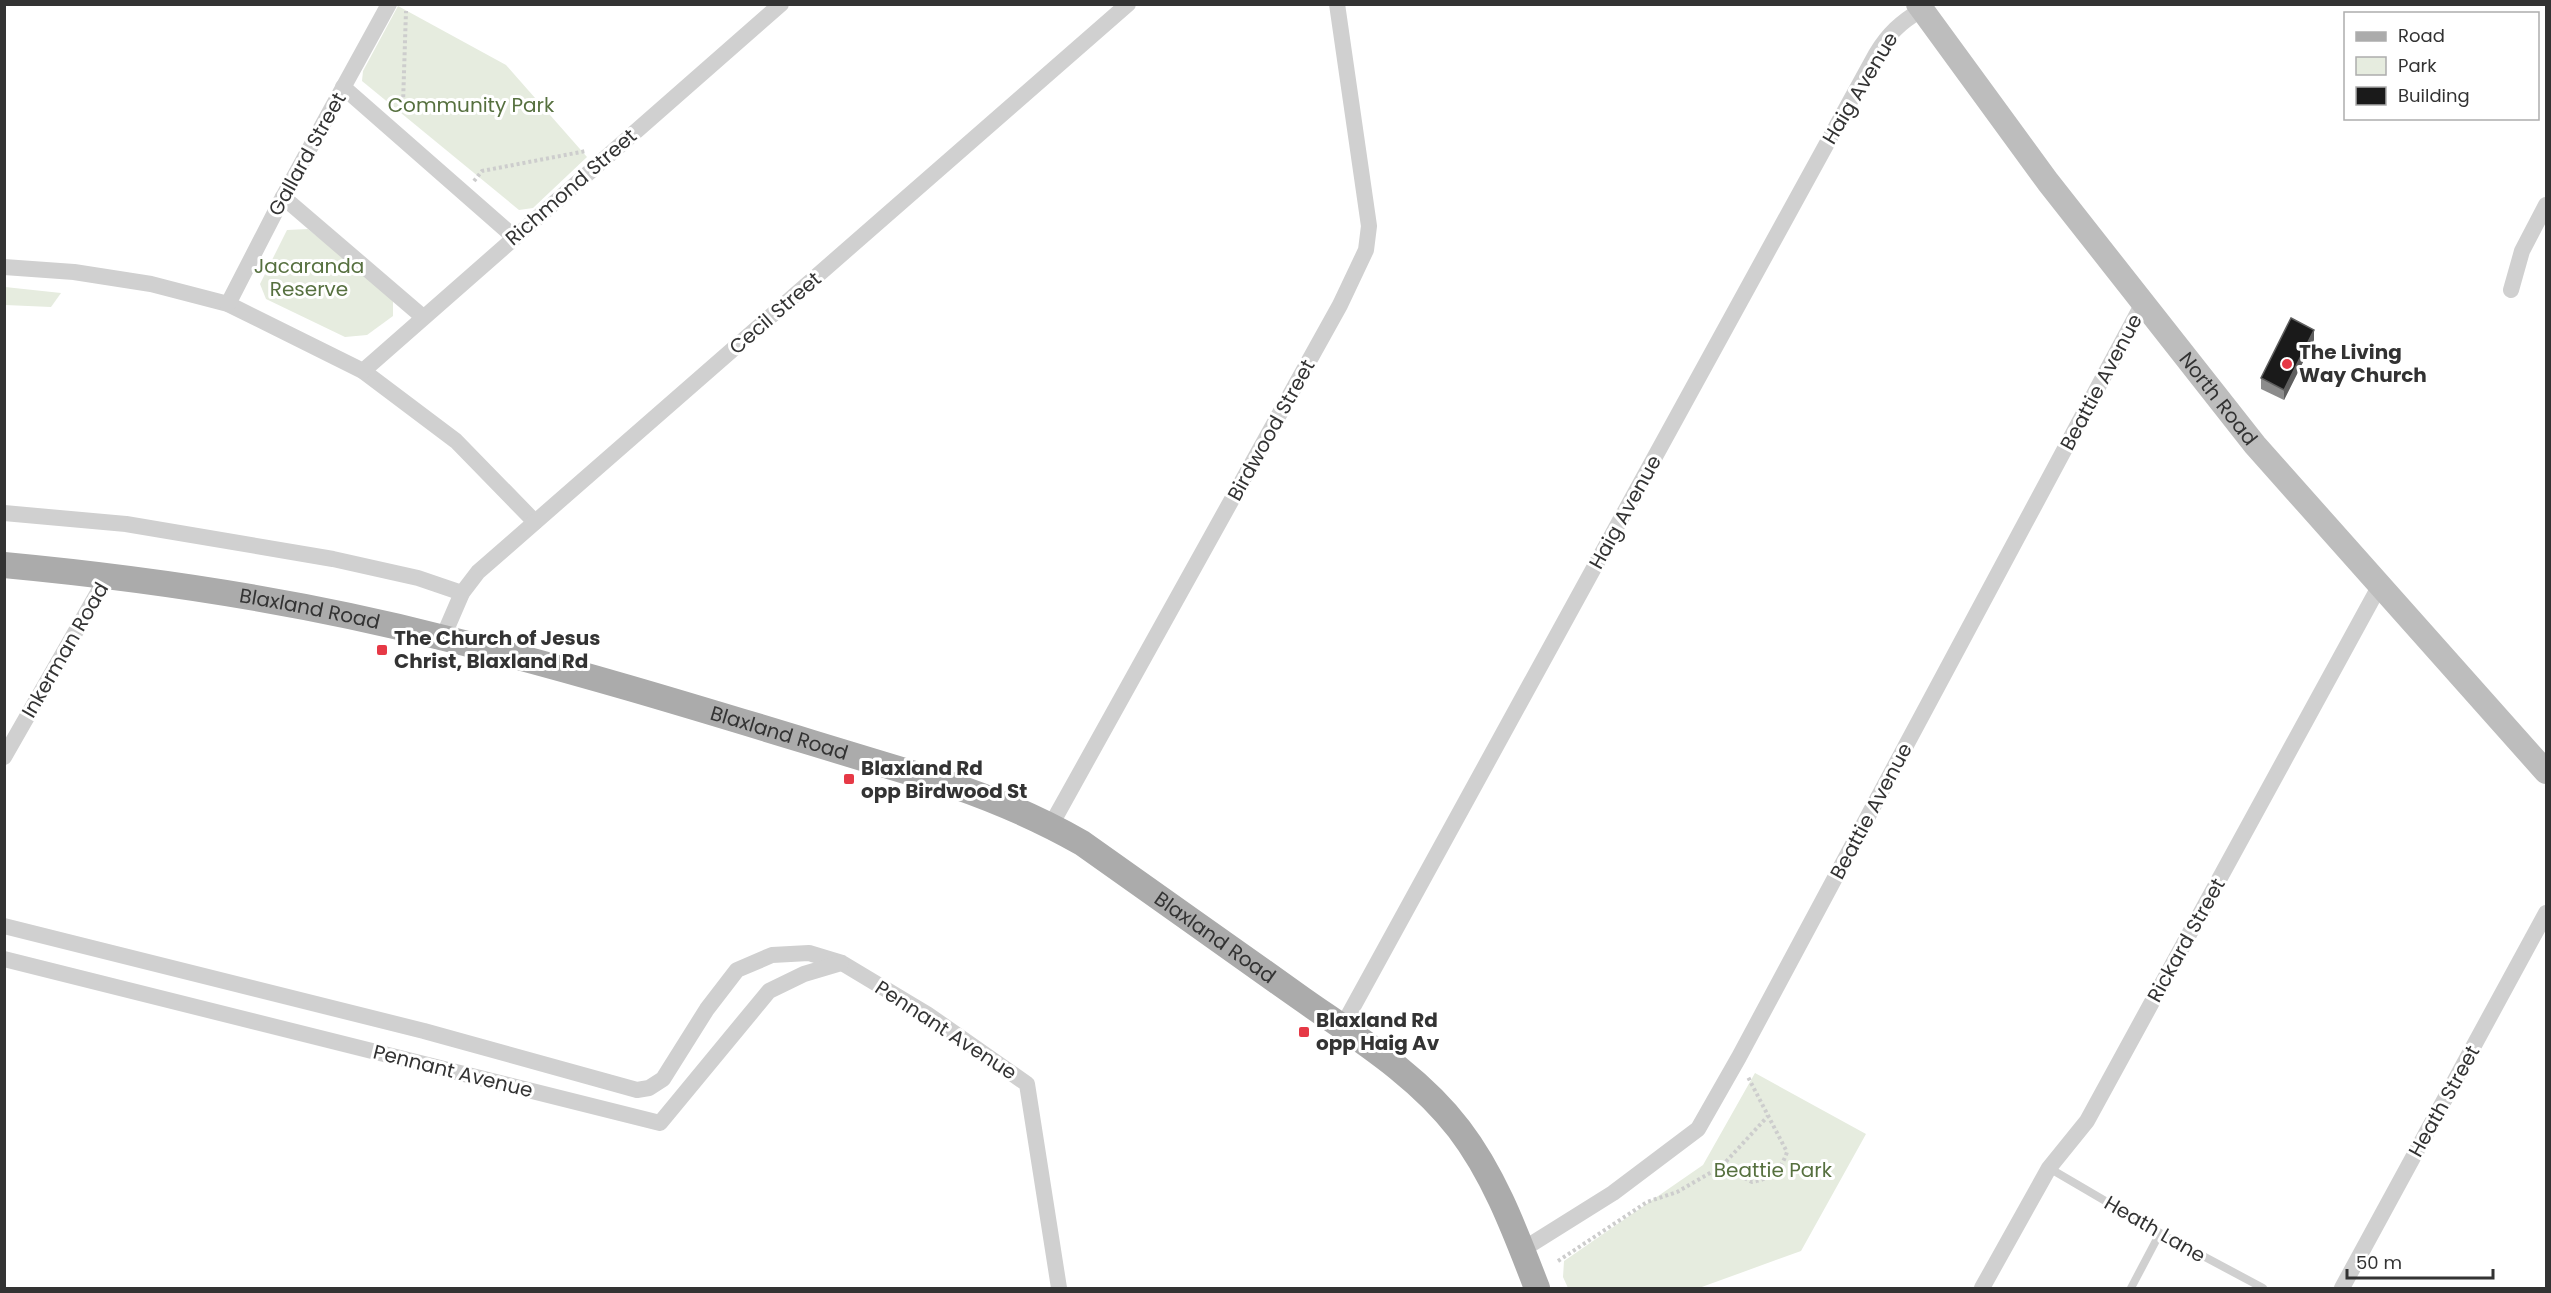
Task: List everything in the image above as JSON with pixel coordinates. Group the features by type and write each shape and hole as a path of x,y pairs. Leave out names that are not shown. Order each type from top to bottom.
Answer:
{"main road":[{"name":"Blaxland Road","path":"4,565 108,575 227,592 443,637 599,679 952,785 999,801 1052,825 1082,843 1342,1028 1419,1087 1459,1128 1478,1155 1537,1288"}],"street":[{"name":"Gallard Street","path":"228,304 283,197 389,4"},
{"name":"Richmond Street","path":"363,371 781,4"},
{"name":"Cecil Street","path":"443,637 462,593 478,572 1128,4"},
{"name":"Birdwood Street","path":"1052,825 1340,305 1366,250 1368,226 1337,4"},
{"name":"North Road","path":"1920,7 2048,182 2255,445 2547,772"},
{"name":"Haig Avenue","path":"1342,1028 1876,54 1887,35 1920,7"},
{"path":"344,87 514,237"},
{"path":"283,197 423,317"},
{"path":"2511,290 2522,251 2547,206"},
{"path":"4,267 74,272 151,284 228,304 363,371 456,441 535,522"},
{"name":"Beattie Avenue","path":"1522,1250 1613,1193 1698,1129 1739,1057 2143,303"},
{"path":"4,513 126,524 333,559 418,578 462,593"},
{"name":"Inkerman Road","path":"4,757 108,575"},
{"name":"Rickard Street","path":"1982,1288 2049,1168 2087,1121 2380,585"},
{"name":"Heath Street","path":"2342,1288 2547,913"},
{"name":"Pennant Avenue","path":"4,926 424,1031 638,1090 649,1088 663,1079 707,1009 737,970 772,955 809,953 842,963 927,1014 1028,1084 1059,1288"},
{"name":"Pennant Avenue","path":"4,959 660,1123 769,991 804,974 842,963"}],"lane":[{"name":"Heath Lane","path":"2049,1168 2160,1233 2263,1288"},
{"path":"2131,1288 2160,1233"}],"path":[{"path":"387,126 403,104 406,4"},
{"path":"464,193 482,171 621,144"},
{"path":"1722,1166 1752,1182 1773,1175 1783,1164 1787,1152 1757,1098 1739,1057"},
{"path":"1558,1261 1647,1202 1677,1192 1722,1166 1768,1116"}],"green space":[{"name":"Community Park","path":"398,6 506,65 587,157 533,208 519,210 362,81 363,71"},
{"name":"Jacaranda Reserve","path":"308,229 393,297 393,316 367,335 345,337 266,299 260,284 287,230"},
{"path":"5,287 61,293 51,307 5,305"},
{"name":"Beattie Park","path":"1755,1073 1866,1134 1801,1251 1699,1288 1568,1288 1563,1277 1564,1261 1703,1165"}],"building":[{"name":"The Living Way Church","path":"2291,318 2314,330 2284,390 2261,378"}],"place":[{"name":"The Living Way Church","path":"2287,364"},
{"name":"The Church of Jesus Christ, Blaxland Rd","path":"382,650"},
{"name":"Blaxland Rd opp Birdwood St","path":"849,779"},
{"name":"Blaxland Rd opp Haig Av","path":"1304,1032"}]}
